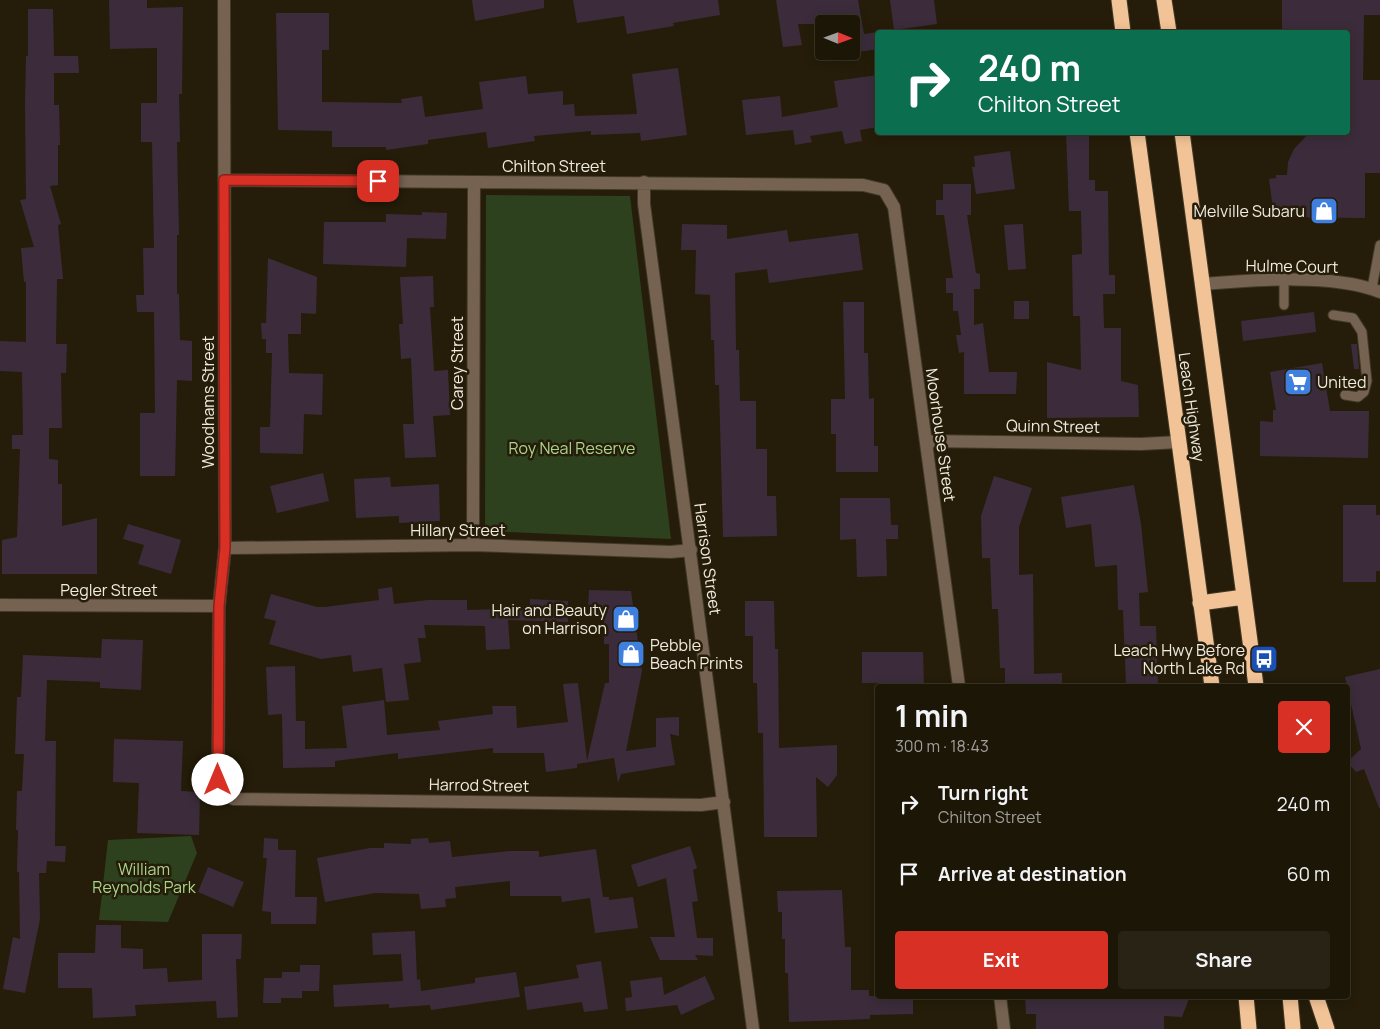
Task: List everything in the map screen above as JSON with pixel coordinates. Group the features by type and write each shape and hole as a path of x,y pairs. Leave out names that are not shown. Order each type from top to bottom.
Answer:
{"highway":[{"path":"1119,0 1123,30"},
{"path":"1164,0 1169,30"},
{"name":"Leach Highway","path":"1137,135 1212,684"},
{"name":"Leach Highway","path":"1182,135 1256,684"},
{"path":"1200,603 1244,597"},
{"path":"1244,1026 1246,999"},
{"path":"1290,999 1293,1029"},
{"path":"1317,999 1328,1029"}],"street":[{"name":"Woodhams Street","path":"224,0 225,548 219,606 218,780 233,798"},
{"name":"Chilton Street","path":"224,180 863,185 884,190"},
{"name":"Carey Street","path":"473,545 474,182"},
{"name":"Harrison Street","path":"644,182 644,204 753,1029"},
{"name":"Moorhouse Street","path":"884,190 894,207 959,684"},
{"name":"Hulme Court","path":"1202,284 1248,280 1284,280 1337,283 1376,290"},
{"name":"Quinn Street","path":"926,441 1141,444 1179,442"},
{"name":"Hillary Street","path":"225,548 473,545 671,552 691,550"},
{"name":"Pegler Street","path":"0,605 219,606"},
{"name":"Harrod Street","path":"233,798 701,805 724,802"},
{"path":"1000,999 1004,1029"}],"lane":[{"path":"1376,290 1380,245"},
{"path":"1284,280 1284,305"},
{"path":"1333,315 1353,318 1362,332 1367,381 1364,392 1358,397 1345,395"}],"green space":[{"name":"Roy Neal Reserve","path":"486,195 630,196 671,539 485,531"},
{"name":"William Reynolds Park","path":"191,836 197,853 168,922 99,920 108,840"}],"building":[{"path":"109,0 147,0 147,8 183,7 182,94 179,94 180,142 177,142 179,235 177,235 177,294 179,294 180,340 192,341 192,381 177,380 175,476 140,476 140,413 155,413 154,312 137,312 136,295 144,295 143,248 154,248 152,142 141,142 141,103 157,103 157,48 110,49"},
{"path":"472,0 544,0 544,8 475,21"},
{"path":"573,0 718,0 720,15 673,23 674,26 627,34 624,16 577,23"},
{"path":"776,0 858,0 864,34 875,32 875,49 860,52 860,15 815,15 815,24 798,24 802,45 783,47"},
{"path":"890,0 934,0 937,24 894,30"},
{"path":"1282,0 1380,0 1380,15 1364,15 1363,80 1380,80 1380,173 1365,173 1365,218 1274,217 1269,179 1276,178 1276,175 1287,175 1288,162 1294,149 1307,135 1350,135 1350,30 1282,30"},
{"path":"28,9 53,9 54,56 78,56 79,73 54,73 54,105 59,105 60,145 58,145 58,185 50,186 61,224 58,225 63,279 57,279 56,344 67,344 66,373 61,373 62,428 49,428 49,459 58,460 58,484 62,484 62,526 97,518 97,574 2,574 2,540 17,537 20,449 12,449 12,435 23,435 22,372 0,371 0,341 26,342 26,282 24,282 21,248 34,247 20,200 26,199 25,105"},
{"path":"276,13 329,13 329,50 322,50 322,102 402,103 401,99 422,96 425,117 483,109 479,82 526,76 528,94 563,91 563,105 574,104 575,116 637,114 632,74 678,68 687,135 641,141 640,133 591,135 591,131 534,136 535,141 488,148 486,132 428,140 428,144 386,150 386,147 332,147 332,131 278,130"},
{"path":"875,75 875,128 860,130 862,141 845,144 842,131 810,136 812,142 795,145 793,130 746,135 742,100 780,96 782,117 838,107 834,81"},
{"path":"1066,135 1089,135 1089,180 1095,180 1095,191 1108,191 1109,275 1115,275 1115,294 1103,294 1104,328 1121,328 1121,381 1138,385 1139,417 1047,418 1047,362 1081,370 1080,316 1073,316 1072,255 1082,254 1081,211 1069,211"},
{"path":"1010,151 1015,189 976,194 972,167 975,167 974,156"},
{"path":"943,184 971,184 971,215 967,215 976,273 980,274 980,289 974,289 974,325 983,323 989,372 1017,372 1016,394 964,394 964,352 959,353 956,335 961,335 958,311 953,311 953,293 946,293 946,278 953,278 944,215 936,215 936,200 943,200"},
{"path":"422,212 447,213 446,239 407,238 406,267 323,264 324,222 386,222 386,214 422,215"},
{"path":"682,224 727,225 727,239 787,230 789,242 858,233 863,270 769,283 767,269 735,273 736,350 739,350 740,401 756,401 756,449 767,449 767,496 776,496 777,536 723,537 719,385 715,385 710,295 695,294 696,250 681,250"},
{"path":"1023,224 1026,269 1008,270 1004,225"},
{"path":"268,258 317,277 316,314 301,313 301,334 288,334 289,373 323,374 322,415 304,414 303,454 260,453 260,427 270,427 272,353 266,353 266,339 262,339 261,323 266,323"},
{"path":"433,276 434,307 430,307 434,371 448,370 450,415 433,416 436,457 405,458 403,424 414,424 411,358 401,359 399,324 403,324 400,277"},
{"path":"1014,301 1029,301 1029,319 1014,319"},
{"path":"843,302 864,302 864,353 868,353 869,399 874,398 874,446 878,446 878,472 836,472 836,434 831,434 831,399 845,399"},
{"path":"1314,312 1316,332 1243,341 1241,321"},
{"path":"1351,344 1357,344 1359,369 1354,369"},
{"path":"1322,363 1330,411 1369,411 1368,458 1260,456 1260,421 1273,422 1273,410 1276,410 1270,372"},
{"path":"323,473 329,501 277,513 270,486"},
{"path":"994,476 1032,488 1019,527 1019,575 1033,574 1034,674 1062,673 1062,684 1005,684 1005,668 1000,668 998,609 992,609 990,558 982,558 981,516"},
{"path":"390,477 391,487 439,484 440,521 399,523 399,516 356,518 354,479"},
{"path":"1134,485 1141,524 1148,592 1139,593 1140,626 1156,626 1158,684 1126,684 1123,610 1118,610 1117,565 1095,567 1091,524 1066,528 1061,497"},
{"path":"840,498 890,498 891,525 898,525 898,539 886,539 887,576 857,577 856,539 840,540"},
{"path":"1343,505 1376,505 1376,515 1380,515 1380,571 1376,571 1376,582 1343,582"},
{"path":"128,524 181,540 171,574 138,564 144,545 123,539"},
{"path":"392,587 394,604 428,600 467,600 467,610 530,608 530,599 568,601 568,622 508,620 510,649 486,650 485,626 424,625 426,638 418,638 421,662 404,664 409,700 386,702 382,668 353,672 351,655 321,659 269,644 276,621 264,618 271,594 317,607 325,607 379,600 378,589"},
{"path":"589,590 631,591 642,671 626,751 656,747 656,718 679,717 679,736 670,734 675,765 621,774 618,783 614,758 577,764 577,768 546,772 544,753 493,753 493,748 398,759 398,753 335,761 335,767 283,768 282,714 268,715 266,667 295,666 296,721 305,721 305,749 347,748 342,706 384,700 387,735 440,730 438,721 493,714 492,706 516,706 517,728 568,722 563,684 578,683 587,761 605,683 609,683 609,644 604,644 604,609 588,609"},
{"path":"745,601 774,601 775,649 778,649 779,748 837,745 837,775 828,787 816,777 817,837 764,837 763,733 758,733 757,683 753,683 753,636 745,636"},
{"path":"102,639 143,640 141,690 100,688 100,682 47,680 45,741 56,741 55,846 66,846 65,862 47,861 46,873 39,873 40,919 25,993 3,989 13,937 20,939 19,872 17,872 18,830 16,830 17,791 22,791 24,754 15,754 17,697 21,697 23,655 101,658"},
{"path":"862,652 923,652 924,684 862,683"},
{"path":"1380,669 1380,808 1364,769 1356,772 1350,765 1350,759 1361,749 1350,700 1350,684 1347,684 1345,677"},
{"path":"114,739 183,741 181,791 200,792 199,835 137,833 139,783 113,782"},
{"path":"264,838 278,839 278,850 296,850 295,897 317,897 316,924 271,924 271,912 262,911 267,858 263,858"},
{"path":"428,838 429,843 450,841 452,857 510,851 539,851 539,857 596,849 603,897 609,897 609,900 633,897 638,928 595,933 590,898 562,902 561,896 510,896 510,881 455,887 456,898 445,899 446,907 421,909 419,894 375,893 325,902 317,858 370,848 384,848 384,843 411,844 411,839"},
{"path":"690,846 697,868 693,870 698,901 692,902 697,938 713,938 713,956 695,955 698,960 660,960 650,937 675,937 666,878 638,887 631,865"},
{"path":"208,867 244,882 233,907 198,892"},
{"path":"842,890 845,947 851,947 851,990 869,990 869,996 875,996 875,999 913,999 913,1014 870,1015 870,1019 789,1022 788,973 785,973 785,939 782,939 782,912 778,912 777,891"},
{"path":"96,925 121,925 121,948 143,949 143,969 167,968 168,982 202,980 202,934 242,934 241,959 236,959 238,1017 217,1018 216,1001 135,1005 136,1016 93,1018 92,988 58,988 58,953 95,953"},
{"path":"415,931 417,980 420,979 421,991 475,983 475,978 516,972 520,997 431,1010 430,1005 389,1008 389,1004 334,1007 333,985 403,981 401,954 373,955 372,933"},
{"path":"601,961 608,1009 584,1012 582,1002 527,1010 524,987 579,978 576,965"},
{"path":"300,965 320,965 319,991 302,991 302,998 281,998 281,1003 263,1003 264,978 282,978 282,972 300,972"},
{"path":"705,976 715,999 681,1015 677,1005 626,1011 625,998 632,997 630,981 662,977 664,995"},
{"path":"1025,999 1189,999 1182,1017 1164,1016 1164,1029 1036,1029 1036,1014 1026,1014"}],"place":[{"name":"Melville Subaru","path":"1324,211"},
{"name":"United","path":"1298,382"},
{"name":"Hair and Beauty on Harrison","path":"626,619"},
{"name":"Pebble Beach Prints","path":"631,654"},
{"name":"Leach Hwy Before North Lake Rd","path":"1264,659"}],"route":[{"path":"218,780 219,606 225,548 224,180 378,181"}]}
